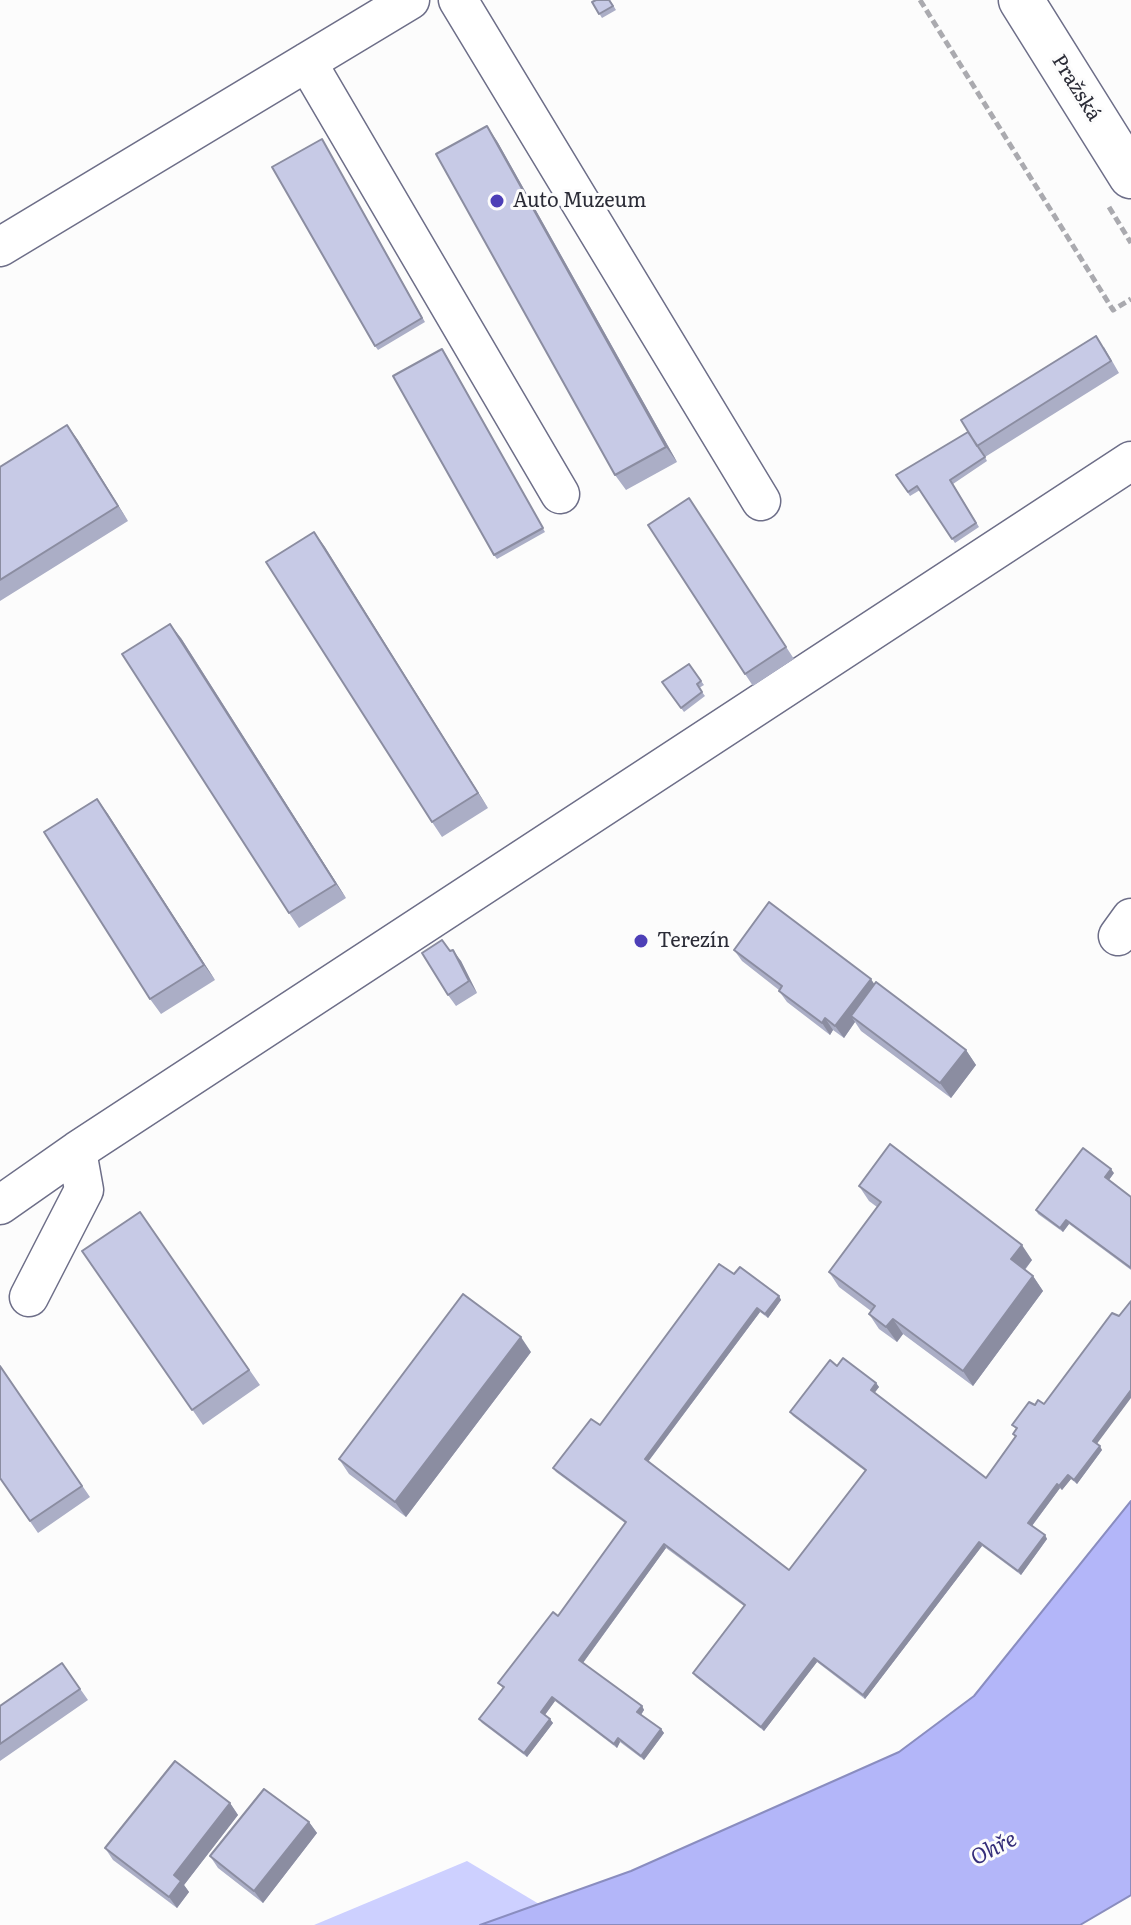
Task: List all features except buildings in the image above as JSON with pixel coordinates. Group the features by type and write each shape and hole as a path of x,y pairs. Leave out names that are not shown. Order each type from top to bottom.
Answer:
{"main road":[{"name":"Pražská","path":"1021,0 1131,176"}],"street":[{"path":"0,247 410,0"},
{"path":"458,0 761,501"},
{"path":"307,62 560,494"},
{"path":"0,1205 77,1151 1131,461"},
{"path":"29,1297 84,1190 77,1151"}],"path":[{"path":"920,0 1113,310 1131,299"}],"shaded area":[{"path":"467,1861 539,1904 480,1925 314,1925"}],"water":[{"name":"Ohře","path":"1131,1501 1131,1895 1080,1925 480,1925 631,1871 899,1752 974,1696"}],"place":[{"name":"Auto Muzeum","path":"497,201"},
{"name":"Terezín","path":"641,941"}]}
